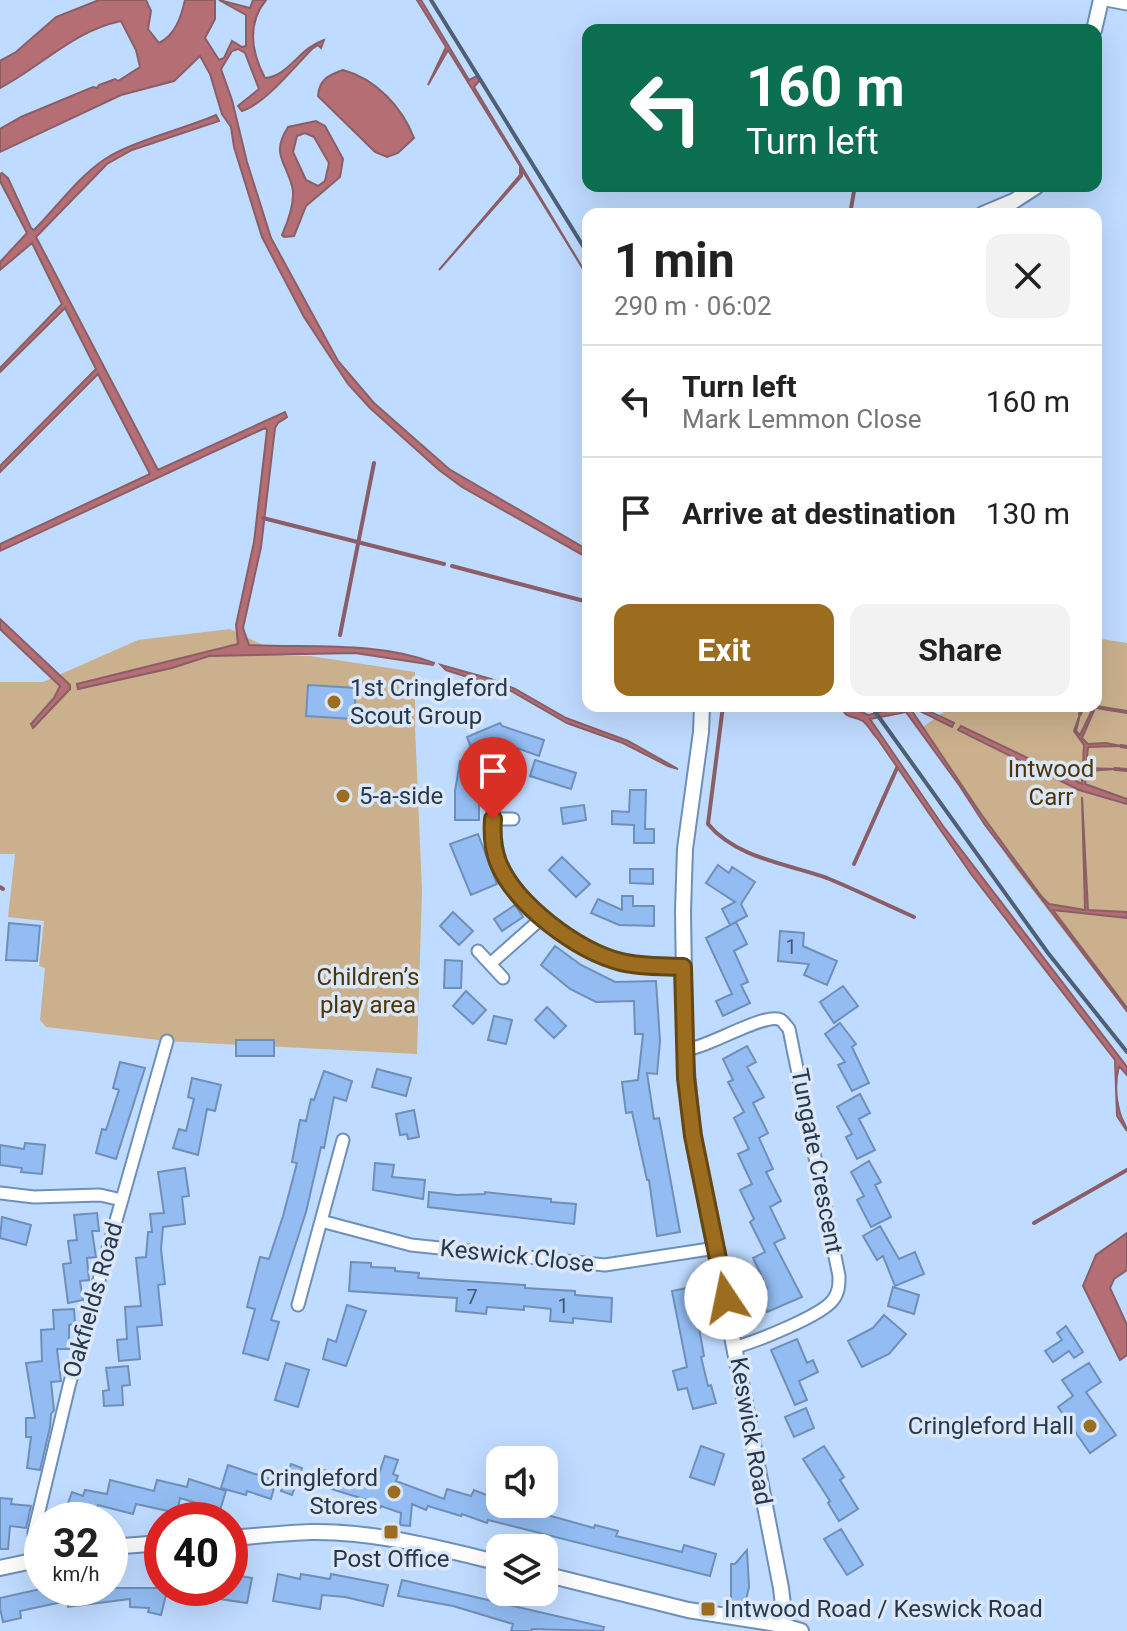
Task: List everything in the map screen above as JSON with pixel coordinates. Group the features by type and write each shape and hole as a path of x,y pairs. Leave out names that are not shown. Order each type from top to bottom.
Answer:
{"street":[{"path":"1096,24 1104,0 1127,4"},
{"path":"997,208 1028,192"},
{"name":"Keswick Road","path":"701,712 685,849 685,1050 693,1136 781,1588 784,1629"},
{"path":"494,796 494,845 498,863 542,918 578,945 622,962 683,967"},
{"path":"493,819 513,819"},
{"path":"490,964 542,918"},
{"path":"478,951 503,978"},
{"name":"Tungate Crescent","path":"685,1050 710,1044 759,1020 781,1020 789,1029 839,1276 839,1289 830,1304 762,1339 736,1347"},
{"name":"Oakfields Road","path":"41,1502 69,1386 167,1041"},
{"path":"298,1305 343,1140"},
{"path":"0,1193 34,1197 100,1195 122,1200"},
{"name":"Keswick Close","path":"321,1221 411,1245 605,1265 716,1248"},
{"path":"248,1537 311,1532 376,1537 418,1543 486,1560"},
{"path":"0,1568 24,1563"},
{"path":"558,1578 688,1610 801,1631"}],"green space":[{"name":"Children’s play area","path":"230,629 285,656 310,656 415,672 422,891 417,1054 167,1041 46,1027 40,1020 45,968 39,966 44,921 8,917 15,854 0,854 0,682 43,682 138,640"},
{"name":"Intwood Carr","path":"1102,639 1127,643 1127,1013 1010,861 923,727 944,712 1102,712"}],"shaded area":[{"path":"99,0 146,0 151,11 148,29 159,43 176,25 185,0 215,0 215,19 205,38 219,60 224,58 232,41 246,46 246,15 219,0 250,8 253,0 266,0 256,18 253,38 265,78 280,73 307,49 324,40 321,48 318,45 312,49 270,93 242,111 238,106 259,89 245,53 238,49 232,51 221,69 271,238 338,361 374,403 449,469 582,547 582,555 462,487 370,408 348,384 304,317 262,237 234,147 231,127 222,114 210,74 200,56 174,81 121,95 0,152 0,129 93,87 115,79 118,81 140,67 136,50 121,21 73,41 0,88 0,61 16,52 56,17"},
{"path":"417,0 421,0 469,80 477,76 480,80 474,87 582,267 522,170 522,176 439,270 520,175 520,166 448,50 428,85 446,47"},
{"path":"343,70 377,87 395,105 414,138 398,153 387,157 375,152 318,96 320,85 326,78"},
{"path":"216,115 219,121 132,150 107,164 36,237 158,470 285,412 287,417 275,428 261,547 243,628 249,645 366,648 412,656 433,665 355,653 209,656 172,668 78,689 77,684 238,644 236,625 254,542 265,428 0,551 0,544 150,474 98,374 0,472 0,466 96,369 65,308 0,372 0,368 62,304 32,243 0,270 0,262 27,233 0,181 0,174 8,178 34,230 77,183 105,159 130,146"},
{"path":"316,121 325,126 343,159 340,177 306,206 294,236 284,237 293,197 280,151 288,127","holes":["305,133 314,137 329,163 325,181 318,186 306,180 293,152 297,136"]},
{"path":"0,619 70,685 70,689 33,728 31,724 54,698 60,686 0,629"},
{"path":"441,665 515,689 566,718 628,741 678,769 623,743 567,723 511,691 446,670"},
{"path":"845,712 868,715 906,712 870,719 943,826 1127,1067 1127,1075 1119,1066 1116,1089 1115,1060 971,874 863,721"},
{"path":"906,712 913,712 981,814 1042,897 1049,904 1085,910 1082,797 1088,910 1127,912 1127,918 1053,910 1127,1011 985,825"},
{"path":"922,712 931,712 954,723 952,727"},
{"path":"1093,712 1082,738 1088,744 1121,746 1088,747 1086,768 1115,769 1087,771 1085,784 1127,799 1127,804 1079,790 958,730 961,726 1082,784 1084,745 1074,731 1080,714 1076,731 1080,735"},
{"path":"1116,1091 1127,1131 1117,1116"},
{"path":"1127,1233 1127,1270 1114,1279 1110,1288 1127,1325 1127,1355 1120,1360 1083,1286 1096,1255"}],"building":[{"name":"1st Cringleford Scout Group","path":"308,685 356,688 354,719 306,716"},
{"path":"500,723 544,740 539,756 505,744 475,757 467,737"},
{"path":"535,760 576,773 571,789 530,776"},
{"path":"460,761 477,763 474,791 479,791 479,820 455,820 455,791"},
{"path":"630,790 646,790 645,829 654,829 654,843 634,843 634,825 612,824 612,811 629,812"},
{"path":"584,805 586,820 563,824 561,808"},
{"path":"478,834 497,884 471,895 450,844"},
{"path":"562,857 590,884 576,897 549,870"},
{"path":"718,865 729,873 732,867 755,882 741,904 747,916 730,925 722,909 735,902 706,883"},
{"path":"630,869 653,869 653,884 630,883"},
{"path":"622,896 633,896 633,906 654,906 654,926 619,925 591,913 598,899 622,910"},
{"path":"515,905 523,917 502,931 494,919"},
{"path":"453,912 473,931 459,945 440,926"},
{"path":"736,922 747,944 734,951 748,982 741,985 750,1003 723,1016 716,1001 732,994 706,938"},
{"path":"9,923 40,926 37,961 6,960"},
{"path":"780,931 804,933 803,946 837,961 827,985 804,975 809,964 778,961"},
{"path":"555,946 581,965 615,982 656,981 660,1041 657,1074 647,1073 654,1119 659,1118 680,1232 657,1236 649,1180 632,1112 626,1113 622,1082 638,1080 643,1034 635,1034 634,1001 596,1002 570,989 541,965"},
{"path":"445,960 462,961 461,988 444,988"},
{"path":"843,986 858,1006 834,1023 820,1002"},
{"path":"466,991 486,1010 473,1024 453,1006"},
{"path":"547,1007 566,1026 554,1038 535,1020"},
{"path":"494,1016 512,1020 506,1044 488,1040"},
{"path":"840,1023 856,1044 852,1047 869,1083 852,1091 838,1065 845,1062 825,1034"},
{"path":"236,1040 274,1040 274,1056 236,1056"},
{"path":"747,1046 756,1062 747,1067 764,1097 753,1103 768,1133 759,1138 773,1169 766,1172 781,1201 770,1207 785,1238 774,1243 802,1297 767,1312 758,1292 767,1288 753,1258 765,1252 750,1222 754,1219 740,1190 752,1184 738,1154 749,1149 734,1118 744,1112 728,1082 733,1080 723,1059"},
{"path":"120,1062 145,1068 116,1159 96,1153 102,1129 106,1130 119,1090 113,1088"},
{"path":"377,1069 411,1078 406,1096 372,1087"},
{"path":"324,1071 352,1081 346,1101 334,1097 306,1212 271,1320 279,1322 268,1360 243,1353 255,1309 247,1307 260,1257 269,1259 283,1216 297,1163 292,1162 300,1120 306,1121 311,1099 314,1100"},
{"path":"192,1078 221,1085 215,1111 207,1109 198,1155 173,1148 179,1129 186,1131 194,1099 188,1097"},
{"path":"860,1094 870,1113 859,1119 875,1150 857,1159 846,1137 852,1134 837,1107"},
{"path":"414,1110 419,1137 408,1139 407,1134 400,1135 396,1114"},
{"path":"25,1143 45,1145 42,1174 21,1172 22,1168 0,1165 0,1145 24,1149"},
{"path":"869,1161 881,1182 875,1185 891,1217 871,1227 857,1200 864,1196 851,1172"},
{"path":"375,1163 394,1165 392,1177 425,1180 423,1199 373,1190"},
{"path":"185,1168 189,1196 182,1197 185,1224 163,1227 161,1249 165,1284 158,1285 162,1325 137,1327 140,1359 119,1361 117,1340 127,1339 125,1307 141,1306 136,1258 146,1257 148,1232 152,1232 150,1214 164,1213 158,1172"},
{"path":"429,1192 457,1195 485,1192 576,1204 574,1224 428,1207"},
{"path":"97,1213 99,1231 92,1231 96,1257 87,1258 89,1280 80,1281 83,1300 68,1303 63,1264 71,1263 68,1241 77,1240 74,1215"},
{"path":"2,1217 31,1225 26,1245 0,1238"},
{"path":"880,1226 899,1259 915,1252 924,1274 895,1286 883,1256 877,1260 863,1236"},
{"path":"351,1262 419,1273 418,1278 525,1285 525,1288 575,1291 575,1295 612,1298 611,1322 573,1318 573,1323 550,1321 551,1309 524,1306 524,1310 487,1307 486,1314 456,1311 457,1298 349,1291"},
{"path":"692,1287 704,1356 701,1357 716,1403 693,1409 687,1388 678,1390 673,1371 687,1367 672,1291"},
{"path":"893,1287 919,1295 914,1314 888,1306"},
{"path":"347,1305 366,1311 346,1366 323,1359 328,1339 336,1342"},
{"path":"74,1309 75,1324 69,1325 69,1349 57,1349 61,1381 51,1382 54,1410 40,1470 27,1468 31,1437 26,1437 26,1418 35,1418 26,1363 42,1361 41,1330 54,1329 53,1310"},
{"path":"884,1315 906,1334 889,1354 862,1367 848,1341 873,1328"},
{"path":"1066,1326 1083,1352 1074,1358 1069,1351 1053,1362 1045,1351 1062,1340 1057,1333"},
{"path":"797,1339 807,1363 813,1360 818,1372 799,1381 807,1400 795,1405 771,1350"},
{"path":"286,1363 309,1370 298,1407 275,1400"},
{"path":"1089,1363 1101,1382 1086,1392 1116,1435 1090,1453 1058,1407 1073,1396 1062,1380"},
{"path":"128,1366 130,1385 122,1386 123,1405 104,1406 103,1391 109,1390 106,1368"},
{"path":"806,1408 814,1428 794,1437 785,1417"},
{"path":"701,1446 724,1454 714,1485 690,1477"},
{"path":"824,1446 844,1477 840,1480 858,1509 839,1521 803,1459"},
{"path":"385,1456 398,1460 393,1474 398,1476 396,1481 444,1499 447,1489 471,1496 474,1490 486,1495 486,1518 558,1518 618,1531 616,1536 682,1552 684,1545 716,1554 710,1576 558,1538 558,1534 544,1534 488,1520 487,1523 428,1506 426,1510 412,1504 410,1526 400,1525 401,1513 381,1506 379,1510 368,1507 370,1501 319,1485 324,1470 375,1486"},
{"path":"291,1464 302,1468 292,1495 281,1491"},
{"path":"228,1465 276,1481 271,1499 247,1491 246,1495 221,1488"},
{"path":"189,1479 226,1491 223,1502 193,1502 180,1498 179,1502 144,1502 144,1506 136,1504 133,1514 128,1513 128,1502 68,1502 72,1492 83,1496 85,1490 107,1494 110,1480 154,1491 157,1480 187,1487"},
{"path":"0,1498 12,1499 11,1504 24,1505 24,1528 10,1526 8,1549 0,1549"},
{"path":"841,1529 863,1565 847,1575 824,1539"},
{"path":"747,1550 749,1587 745,1604 731,1601 731,1564 735,1564"},
{"path":"278,1574 300,1579 301,1574 330,1579 331,1574 388,1585 383,1606 322,1595 320,1609 273,1601"},
{"path":"248,1577 252,1578 248,1598"},
{"path":"402,1580 486,1600 486,1606 514,1606 604,1627 603,1631 511,1631 513,1624 453,1606 398,1596"},
{"path":"128,1588 144,1588 144,1606 163,1606 161,1615 148,1612 149,1608 130,1607"},
{"path":"24,1593 24,1606 44,1606 20,1611 21,1618 3,1622 0,1598"}],"waterway":[{"path":"851,208 854,192"},
{"path":"340,635 374,463"},
{"path":"263,518 444,564"},
{"path":"452,566 582,600"},
{"path":"1102,708 1127,712"},
{"path":"722,712 708,824 720,836 748,852 827,878 914,917"},
{"path":"1121,746 1127,747"},
{"path":"854,864 897,768"},
{"path":"1115,769 1127,770"},
{"path":"1034,1223 1127,1170"}],"railway":[{"path":"431,0 582,244"},
{"path":"875,712 1048,953 1127,1052"}],"place":[{"name":"1st Cringleford Scout Group","path":"334,702"},
{"name":"5-a-side","path":"343,796"},
{"name":"Cringleford Hall","path":"1090,1426"},
{"name":"Cringleford Stores","path":"394,1492"},
{"name":"Post Office","path":"391,1532"},
{"name":"Intwood Road / Keswick Road","path":"708,1609"}],"route":[{"path":"493,819 498,863 542,918 556,929 578,945 622,962 683,967 686,1078 693,1136 726,1298"}]}
